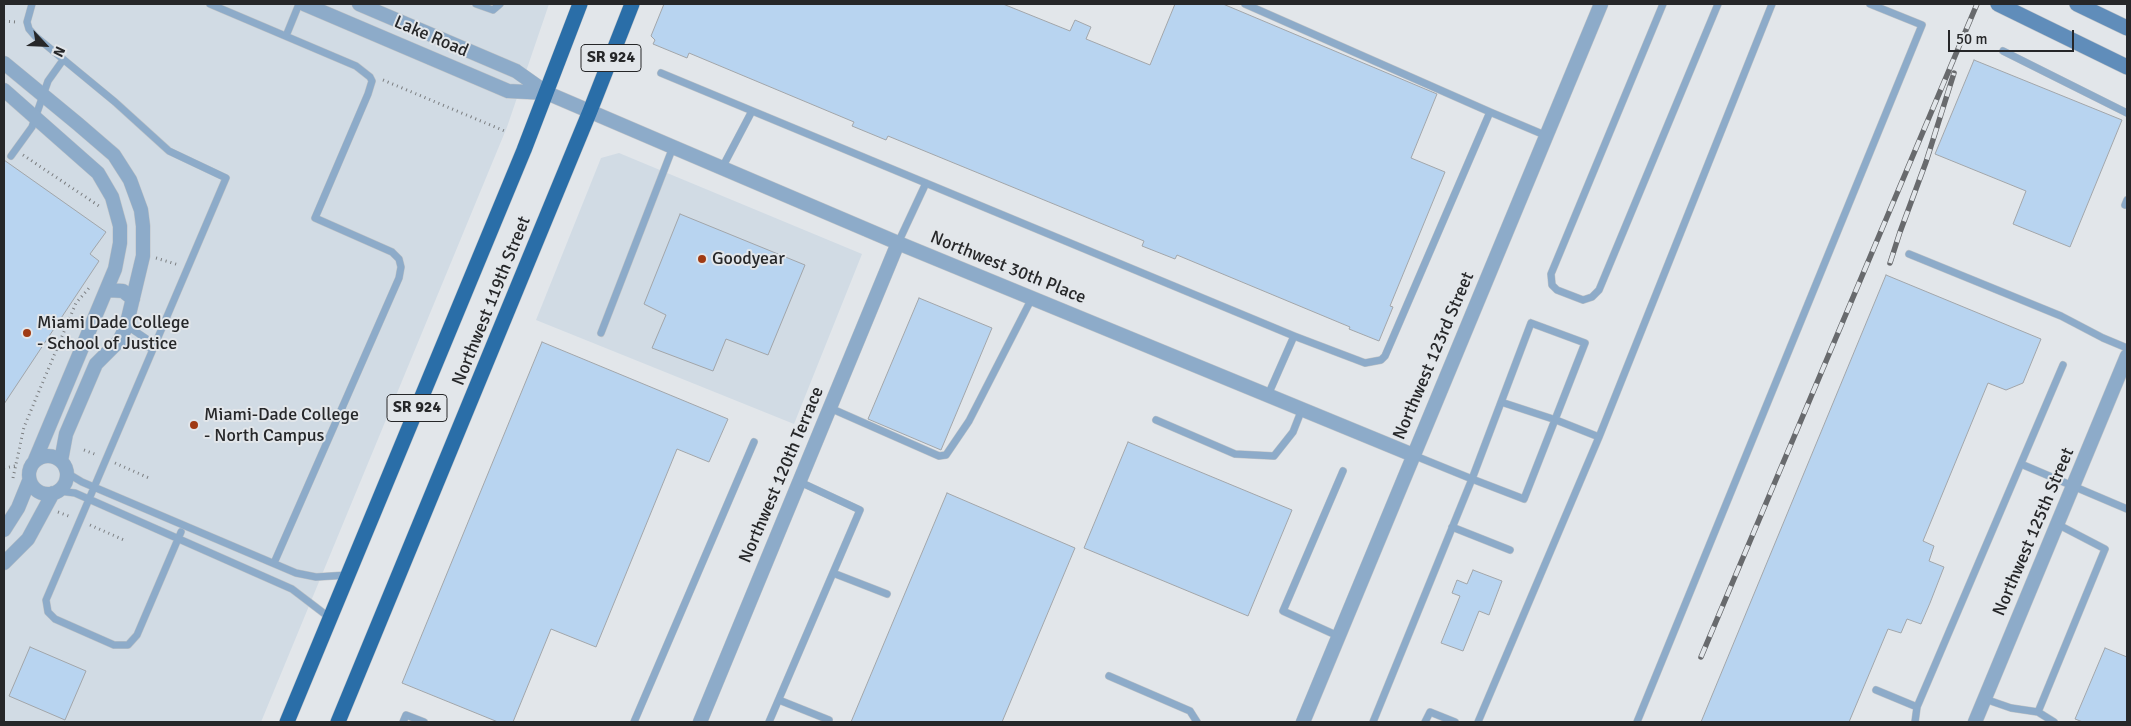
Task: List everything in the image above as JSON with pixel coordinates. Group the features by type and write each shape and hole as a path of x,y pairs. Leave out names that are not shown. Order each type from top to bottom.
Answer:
{"highway":[{"name":"Northwest 119th Street","path":"287,722 547,93 580,4"},
{"name":"Northwest 119th Street","path":"338,722 590,111 632,4"}],"main road":[{"path":"1998,4 2127,67"},
{"path":"2077,4 2127,28"}],"street":[{"name":"Lake Road","path":"304,4 508,91 547,93"},
{"name":"Lake Road","path":"359,4 516,71 547,93 590,111"},
{"name":"Northwest 123rd Street","path":"1303,722 1601,4"},
{"path":"4,64 114,155 130,180 141,210 144,242 141,267 126,325 117,343 96,364 64,440 65,483 56,492 22,546 4,563"},
{"path":"4,90 89,164 106,184 118,212 120,243 118,257 107,290 35,460 28,470 29,480 33,488 38,492 56,492"},
{"name":"Northwest 30th Place","path":"590,111 898,243 1413,455"},
{"name":"Northwest 120th Terrace","path":"702,721 898,243"},
{"path":"107,290 123,291 133,299"},
{"name":"Northwest 125th Street","path":"1975,722 2127,356"},
{"path":"35,460 48,455 54,456 64,467"},
{"path":"4,530 18,508 29,480"}],"lane":[{"path":"32,4 28,14 29,29 35,36 115,102 169,151 226,178 46,600 48,612 55,619 114,645 128,645 133,641 181,532"},
{"path":"210,4 356,66 370,77 372,81 368,94 315,218 392,252 399,259 401,267 399,278 274,563"},
{"path":"286,36 299,4"},
{"path":"476,4 493,10 500,4"},
{"path":"1245,4 1546,136"},
{"path":"1664,4 1551,274 1552,285 1557,290 1583,300 1592,297 1599,290 1718,4"},
{"path":"1478,722 1598,437 1772,4"},
{"path":"1638,722 1922,25 1870,4"},
{"path":"2003,52 2127,113"},
{"path":"11,156 32,127 48,81 63,60"},
{"path":"661,73 1365,364 1381,360 1385,356 1490,112"},
{"path":"722,168 752,111"},
{"path":"601,333 674,147"},
{"path":"898,243 926,183"},
{"path":"2127,200 2127,205"},
{"path":"1910,254 2061,316 2102,338 2127,348"},
{"path":"830,408 939,456 946,455 969,421 1032,298"},
{"path":"1373,722 1472,480 1531,323 1586,343 1524,499 1472,480 1413,455"},
{"path":"126,325 148,340 154,348"},
{"path":"1268,395 1294,336"},
{"path":"117,343 154,348"},
{"path":"1915,722 1917,707 2063,364"},
{"path":"1501,402 1556,420 1598,437"},
{"path":"1156,420 1235,454 1274,456 1293,432 1302,409"},
{"path":"634,722 754,442"},
{"path":"2021,464 2127,509"},
{"path":"64,467 94,487 306,576 348,575"},
{"path":"1338,636 1282,611 1343,470"},
{"path":"769,722 860,510 800,482"},
{"path":"56,492 75,493 292,589 331,618"},
{"path":"2038,712 2105,549 2057,524"},
{"path":"1452,527 1510,550"},
{"path":"833,573 887,594"},
{"path":"1109,676 1190,711 1198,722"},
{"path":"1876,690 1917,707"},
{"path":"1984,699 2011,708 2038,712 2054,722"},
{"path":"779,700 829,720"},
{"path":"1425,722 1430,712 1455,722"},
{"path":"402,722 406,714 424,722"}],"path":[{"path":"4,21 20,22"},
{"path":"381,79 507,132"},
{"path":"20,153 101,207"},
{"path":"11,483 24,427 76,303 94,283"},
{"path":"84,450 97,455"},
{"path":"114,463 149,478"},
{"path":"4,468 15,466"},
{"path":"58,512 72,518"},
{"path":"87,524 124,540"}],"shaded area":[{"name":"Miami-Dade College - North Campus","path":"4,4 549,4 507,127 261,722 4,722"},
{"path":"619,153 862,254 794,424 536,320 601,158"}],"building":[{"path":"664,4 1003,4 1070,31 1075,20 1091,27 1086,39 1150,65 1175,4 1223,4 1437,94 1411,158 1445,172 1390,306 1393,307 1379,341 1349,329 1350,327 1177,255 1175,259 1142,246 1144,241 888,136 886,140 852,126 854,122 689,53 687,58 653,44 655,40 651,36"},
{"path":"1974,60 2122,120 2070,247 2013,224 2026,191 1935,154"},
{"name":"Miami Dade College - School of Justice","path":"4,160 106,232 90,254 99,261 4,404"},
{"path":"680,214 805,265 768,355 726,339 713,371 652,348 666,315 644,304"},
{"path":"1886,275 2041,339 2023,383 2006,390 1988,383 1923,541 1934,546 1929,561 1944,567 1930,603 1921,624 1907,619 1901,633 1888,629 1849,722 1701,722"},
{"path":"919,298 992,328 941,450 868,419"},
{"path":"542,342 728,419 709,462 677,449 596,647 551,629 513,722 498,722 402,683"},
{"path":"1128,442 1292,510 1248,616 1084,548"},
{"path":"947,493 1075,548 1002,722 851,722"},
{"path":"1473,570 1502,581 1489,615 1479,611 1463,651 1441,643 1460,596 1452,593 1457,580 1467,584"},
{"path":"30,647 86,671 65,720 9,696"},
{"path":"2105,648 2127,657 2127,722 2083,722 2075,719"}],"railway":[{"path":"1701,657 1977,4"},
{"path":"1890,263 1926,162 1954,73"}],"place":[{"name":"Goodyear","path":"702,259"},
{"name":"Miami Dade College - School of Justice","path":"27,333"},
{"name":"Miami-Dade College - North Campus","path":"194,425"}]}
